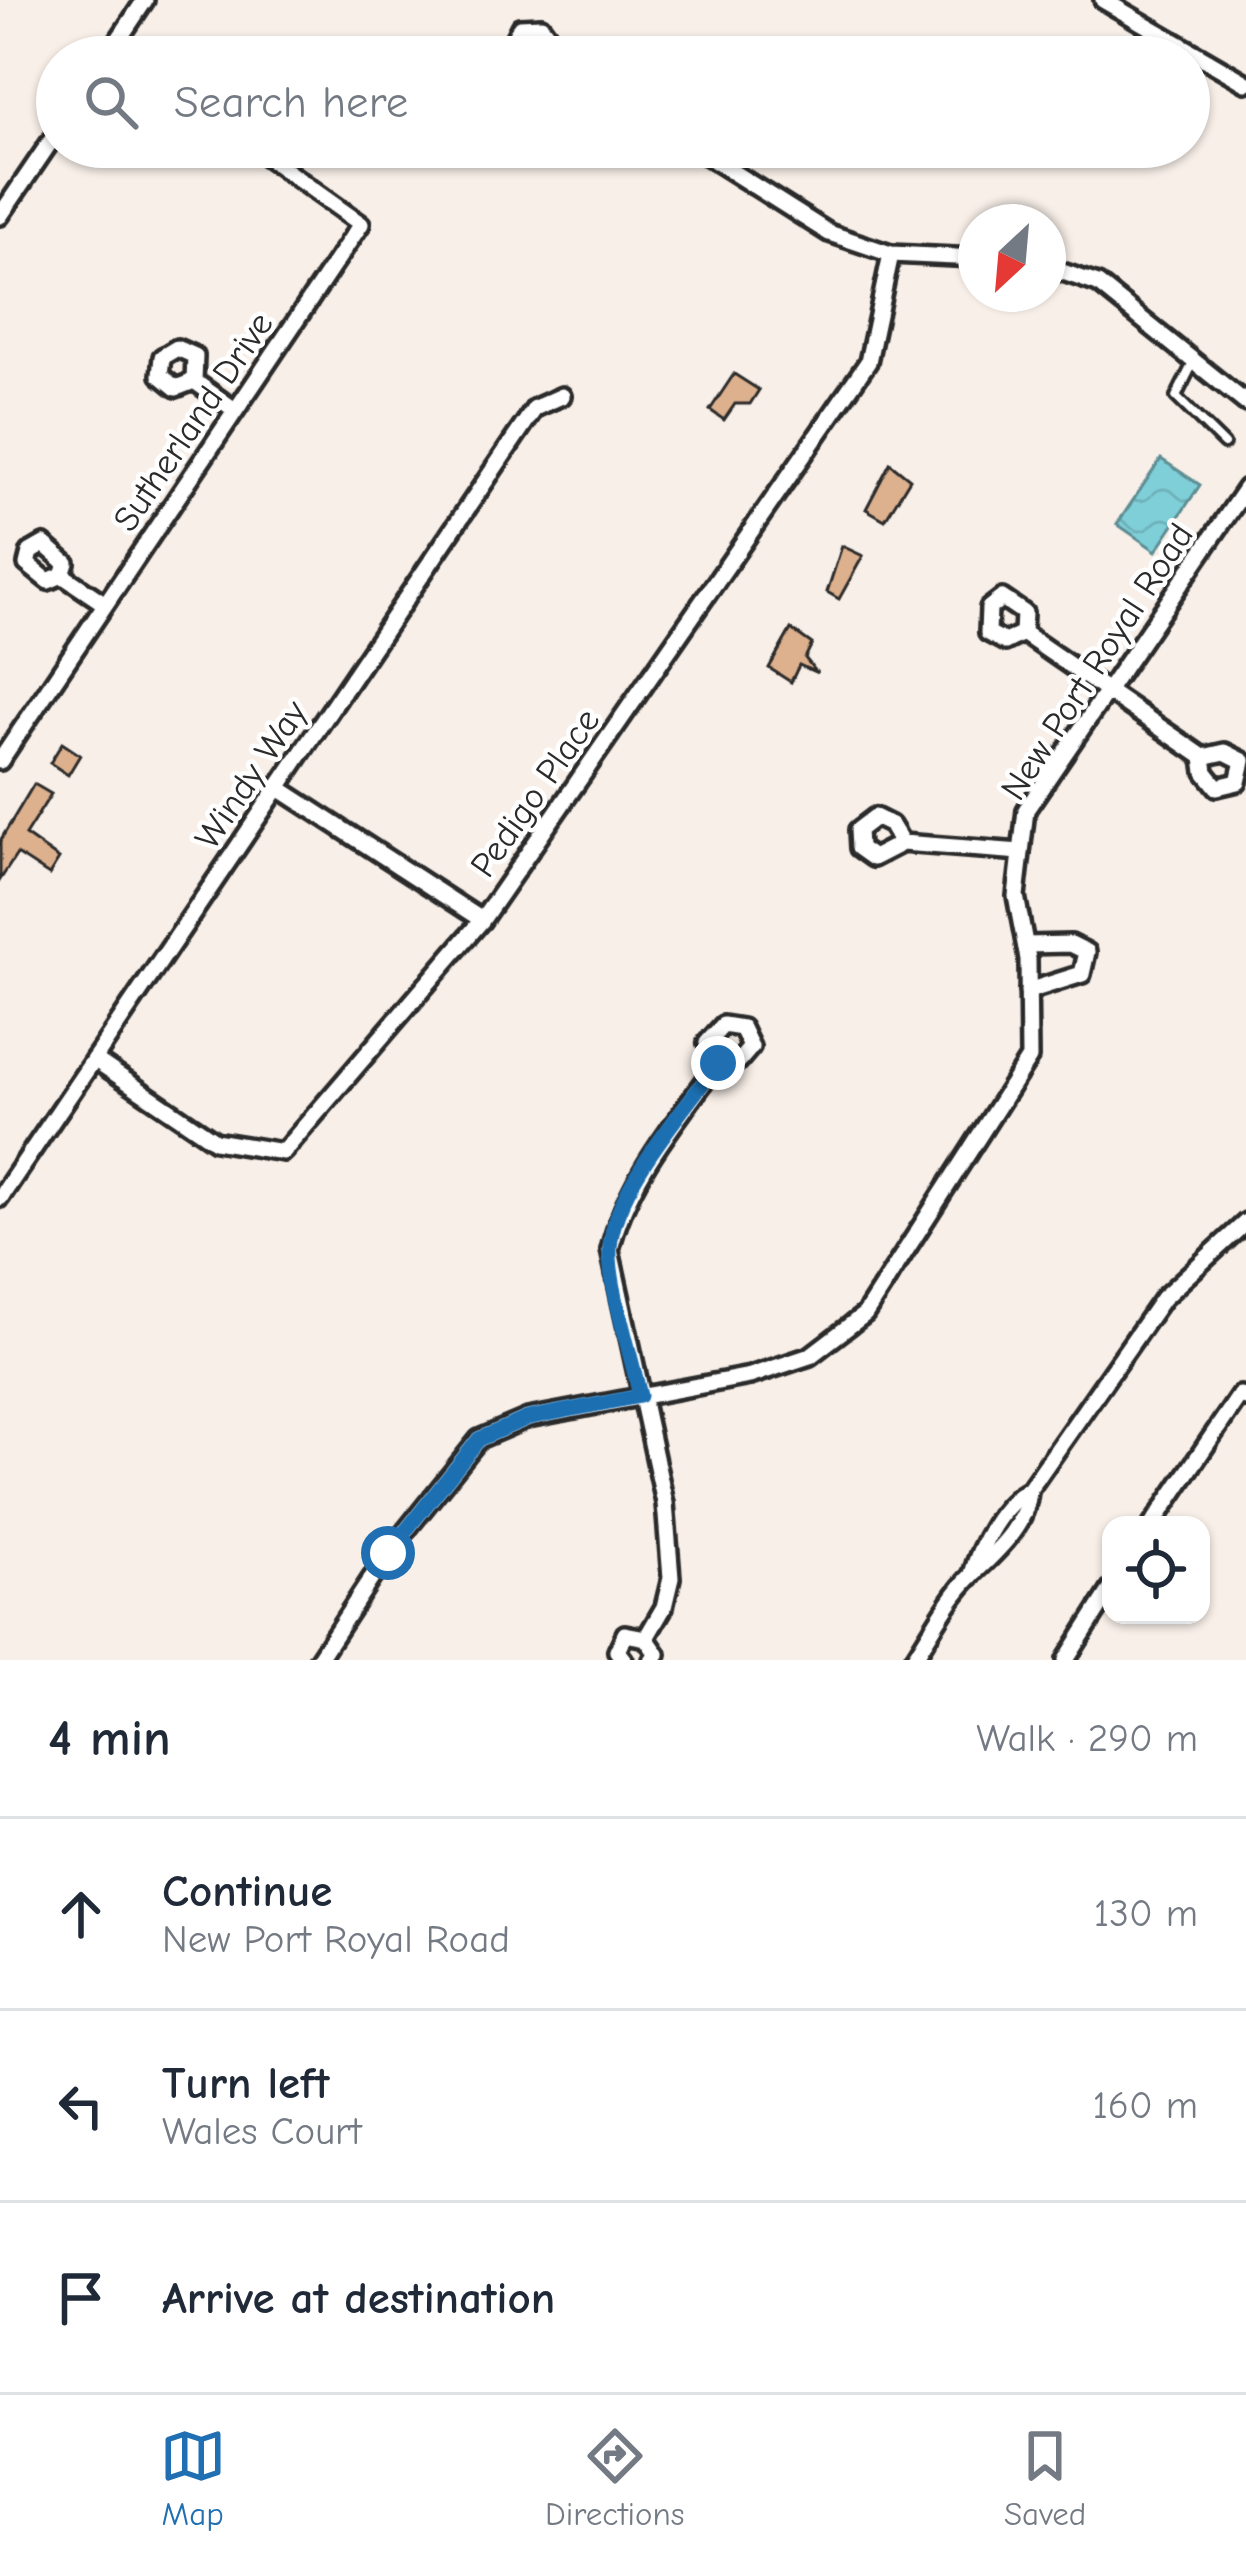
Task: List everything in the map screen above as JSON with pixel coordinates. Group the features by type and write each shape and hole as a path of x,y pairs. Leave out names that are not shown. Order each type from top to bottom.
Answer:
{"street":[{"path":"124,36 146,0"},
{"path":"1103,0 1165,36"},
{"path":"516,36 520,27 541,26 548,36"},
{"path":"1210,62 1246,83"},
{"path":"0,216 36,163"},
{"name":"Sutherland Drive","path":"0,761 361,224 282,168"},
{"path":"728,169 829,233 891,254 958,257"},
{"name":"Pedigo Place","path":"94,1059 215,1141 284,1151 482,920 868,362 891,254"},
{"path":"1066,273 1098,284 1246,403"},
{"path":"194,382 236,410"},
{"name":"Windy Way","path":"0,1198 535,408 562,396"},
{"name":"New Port Royal Road","path":"318,1660 388,1553 479,1439 528,1418 749,1376 810,1355 866,1314 1029,1058 1026,945 1016,896 1026,810 1246,488"},
{"path":"62,575 105,604"},
{"path":"1023,633 1203,757"},
{"path":"277,788 482,920"},
{"path":"902,843 1021,852"},
{"path":"1026,945 1071,944 1087,952 1082,974 1028,991"},
{"path":"646,1638 671,1578 665,1503 610,1250 639,1174 718,1063"},
{"path":"913,1660 972,1574 977,1555 1014,1497 1029,1490 1162,1298 1246,1222"},
{"path":"1158,1516 1240,1395 1246,1399"},
{"path":"1066,1660 1102,1603"},
{"path":"624,1660 617,1651 626,1634 646,1638 657,1654 652,1660"}],"lane":[{"path":"1195,360 1178,384 1176,397 1224,443"}],"water":[{"path":"1161,459 1200,485 1156,551 1117,524"}],"building":[{"path":"734,374 759,390 750,404 735,404 724,420 710,410"},
{"path":"890,463 910,479 885,520 866,509"},
{"path":"842,546 863,556 839,599 827,592"},
{"path":"791,629 812,644 805,658 817,673 799,665 791,682 769,668"},
{"path":"62,743 80,755 68,775 50,763"},
{"path":"34,784 51,794 25,835 59,859 49,875 17,854 0,880 0,841"}],"route":[{"path":"388,1553 479,1439 528,1418 640,1396 610,1250 618,1216 639,1174 718,1063"}]}
